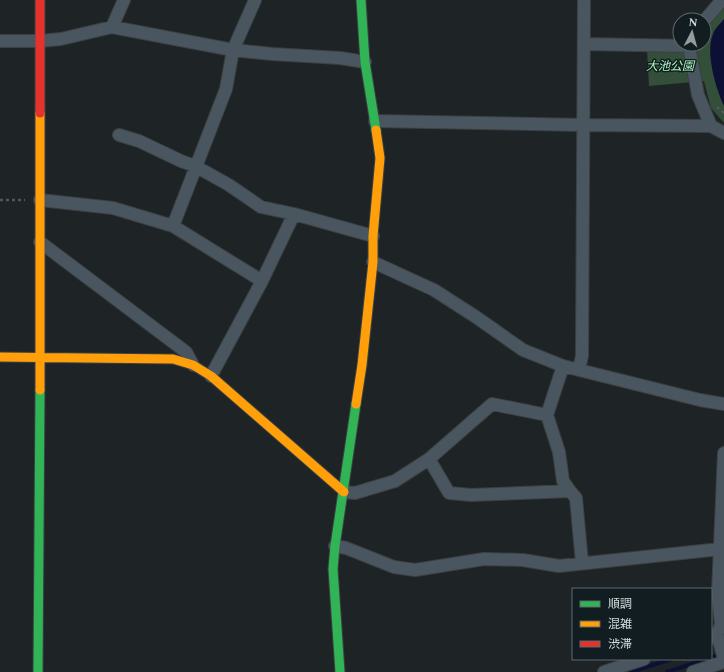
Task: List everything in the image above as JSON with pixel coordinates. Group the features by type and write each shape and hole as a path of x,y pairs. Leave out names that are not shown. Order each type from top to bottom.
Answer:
{"street":[{"path":"38,672 40,0"},
{"path":"112,27 124,0"},
{"path":"173,226 226,88 233,50 255,0"},
{"path":"340,672 333,569 335,546 362,365 373,262 373,236 380,158 365,62 360,0"},
{"path":"579,369 582,356 584,0"},
{"path":"711,12 722,0"},
{"path":"0,41 40,41 61,39 112,27 233,50 340,58 365,62"},
{"path":"584,44 672,45"},
{"path":"691,52 698,95 711,126"},
{"path":"375,121 711,126 724,132"},
{"path":"119,135 139,141 195,166 229,185 261,207 294,214 373,236"},
{"path":"40,200 113,208 173,226 262,281"},
{"path":"211,376 262,281 294,214"},
{"path":"40,242 186,352 193,365"},
{"path":"373,262 434,290 523,350 563,366 700,400 724,404"},
{"path":"0,358 173,359 193,365 211,376 344,492 355,493 394,481 429,459 492,404 547,415"},
{"path":"563,366 547,415 559,452 563,481 576,498 582,563"},
{"path":"722,654 714,636 721,625 718,593 724,453"},
{"path":"429,459 449,493 471,495 570,491"},
{"path":"335,546 346,548 394,567 415,570 484,559 522,560 559,566 720,550"},
{"path":"604,672 641,660"},
{"path":"693,672 724,662"}],"path":[{"path":"716,103 718,108 724,113"},
{"path":"0,200 40,200"}],"green space":[{"name":"大池公園","path":"724,5 724,123 711,108 704,81 649,86 647,49 672,48 672,52 712,52 712,17"}],"shaded area":[{"path":"724,19 724,106 712,70 710,52 712,52 712,39 717,28"}],"waterway":[{"path":"712,647 718,645"},
{"path":"712,658 722,654"},
{"path":"631,672 669,660"},
{"path":"667,672 704,660"}],"traffic: fast":[{"path":"361,0 365,62 376,130"},
{"path":"38,672 40,390"},
{"path":"340,672 333,569 356,404"}],"traffic: slow":[{"path":"40,113 40,390"},
{"path":"356,404 362,365 373,262 373,236 380,158 376,130"},
{"path":"0,357 173,359 193,365 211,376 344,492"}],"traffic: jam":[{"path":"40,0 40,113"}]}
